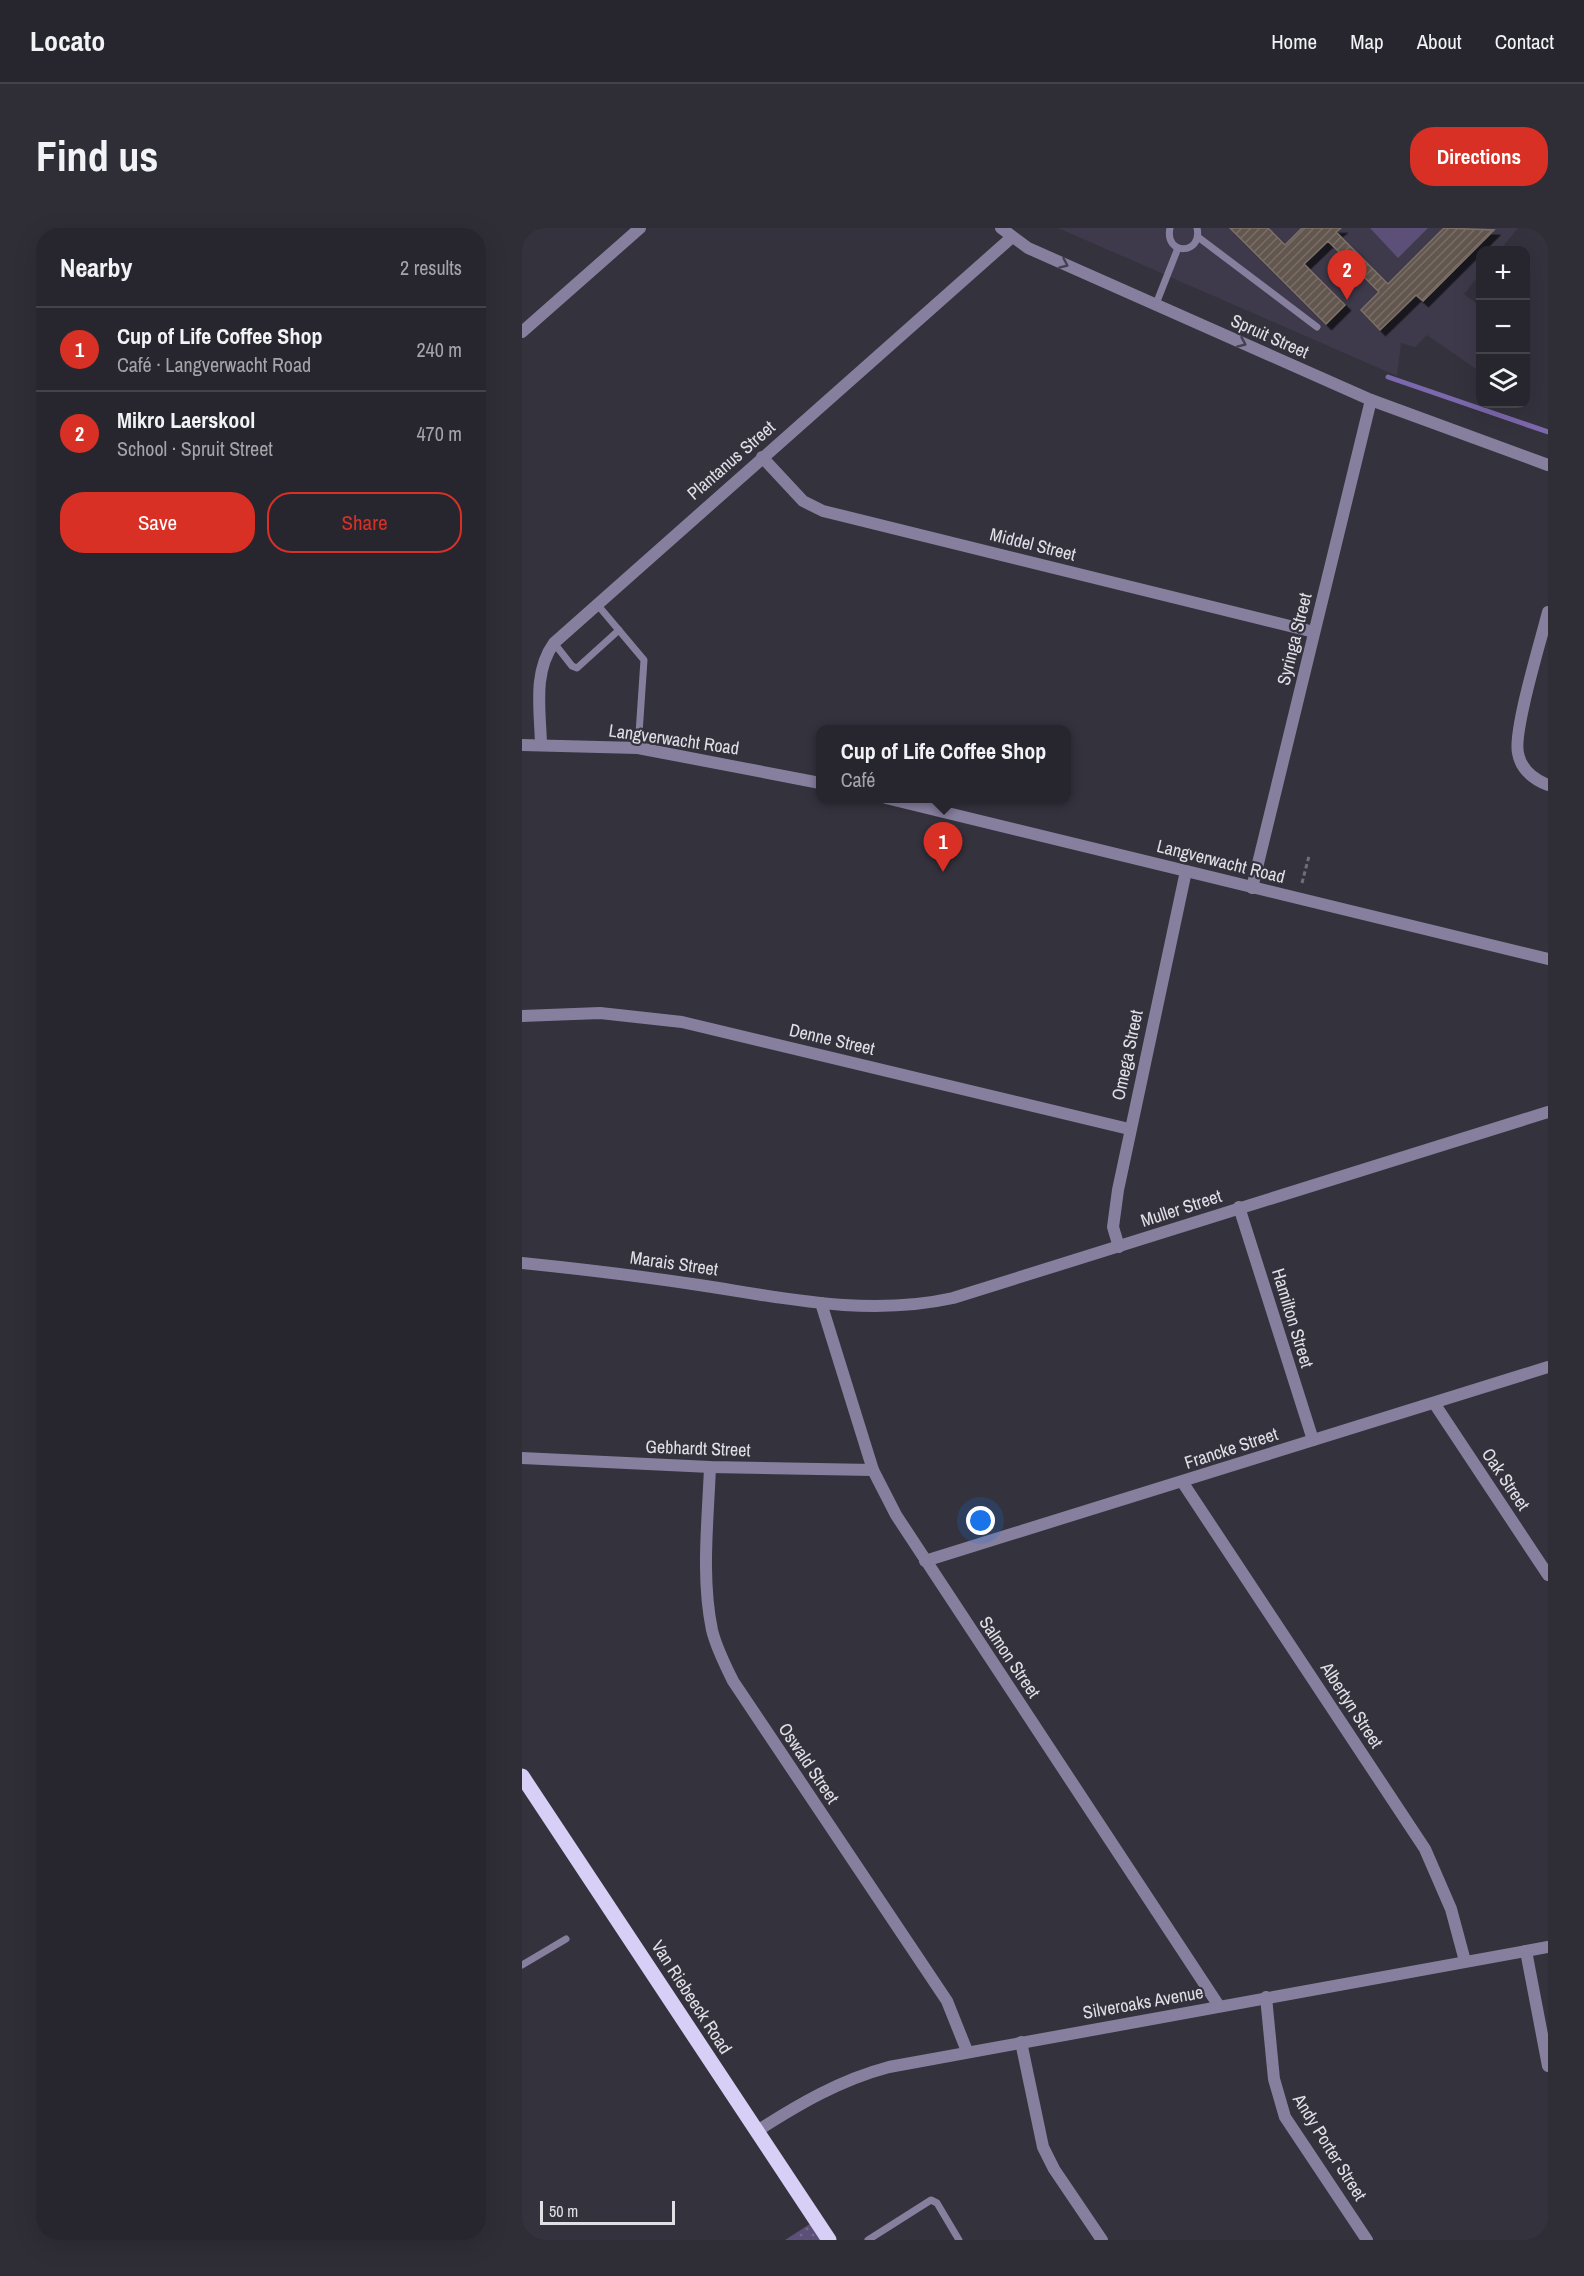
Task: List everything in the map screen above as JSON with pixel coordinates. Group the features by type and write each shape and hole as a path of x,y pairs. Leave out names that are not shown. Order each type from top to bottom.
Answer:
{"main road":[{"name":"Van Riebeeck Road","path":"522,1776 829,2240"}],"street":[{"path":"522,332 640,228"},
{"name":"Spruit Street","path":"1001,228 1011,238 1028,248 1371,400 1548,465"},
{"name":"Plantanus Street","path":"541,744 539,676 544,657 554,643 596,603 1011,238"},
{"name":"Syringa Street","path":"1252,888 1371,400"},
{"name":"Middel Street","path":"762,457 803,501 823,511 1314,632"},
{"path":"1548,612 1516,742 1523,767 1538,781 1548,785"},
{"name":"Langverwacht Road","path":"522,745 638,748 816,782"},
{"name":"Langverwacht Road","path":"907,803 1548,959"},
{"name":"Omega Street","path":"1119,1247 1113,1227 1130,1129 1186,871"},
{"name":"Denne Street","path":"522,1016 600,1013 682,1022 1130,1129"},
{"name":"Muller Street","path":"820,1303 886,1308 918,1306 953,1298 1548,1112"},
{"name":"Hamilton Street","path":"1239,1207 1312,1440"},
{"name":"Marais Street","path":"522,1263 644,1276 820,1303"},
{"name":"Salmon Street","path":"820,1303 873,1470 896,1515 1219,2006"},
{"name":"Francke Street","path":"925,1561 1548,1367"},
{"name":"Oak Street","path":"1434,1403 1548,1575"},
{"name":"Gebhardt Street","path":"522,1458 710,1467 873,1470"},
{"name":"Oswald Street","path":"710,1467 707,1578 713,1631 722,1658 733,1681 942,1993 953,2011 967,2051"},
{"name":"Albertyn Street","path":"1184,1482 1425,1848 1451,1909 1465,1961"},
{"name":"Silveroaks Avenue","path":"757,2132 806,2100 861,2074 967,2051 1548,1947"},
{"path":"1526,1951 1548,2066"},
{"name":"Andy Porter Street","path":"1266,1997 1274,2079 1285,2117 1367,2240"},
{"path":"1021,2042 1043,2147 1054,2169 1102,2240"}],"lane":[{"path":"1170,228 1168,235 1171,243 1178,248 1186,249 1194,245 1198,237 1197,228"},
{"path":"1198,237 1317,327"},
{"path":"1156,304 1178,248"},
{"path":"596,603 644,660 638,748"},
{"path":"554,643 576,668 619,630"},
{"path":"523,1962 566,1939"},
{"path":"868,2240 931,2200 939,2206 959,2240"}],"path":[{"path":"1300,888 1309,856"}],"shaded area":[{"path":"1058,228 1518,228 1503,246 1476,246 1476,279 1464,294 1476,303 1476,369 1427,335 1415,347 1401,343 1397,376"},
{"path":"1370,228 1428,228 1398,258"},
{"path":"816,2220 829,2240 785,2240"}],"building":[{"path":"1230,228 1268,228 1285,245 1302,228 1341,228 1336,232 1388,284 1444,228 1494,230 1423,301 1416,295 1380,330 1361,310 1379,292 1328,241 1304,264 1345,305 1326,324"}],"waterway":[{"path":"1388,377 1548,432"}],"place":[{"name":"Mikro Laerskool","path":"1347,300"},
{"name":"Cup of Life Coffee Shop","path":"943,872"}]}
